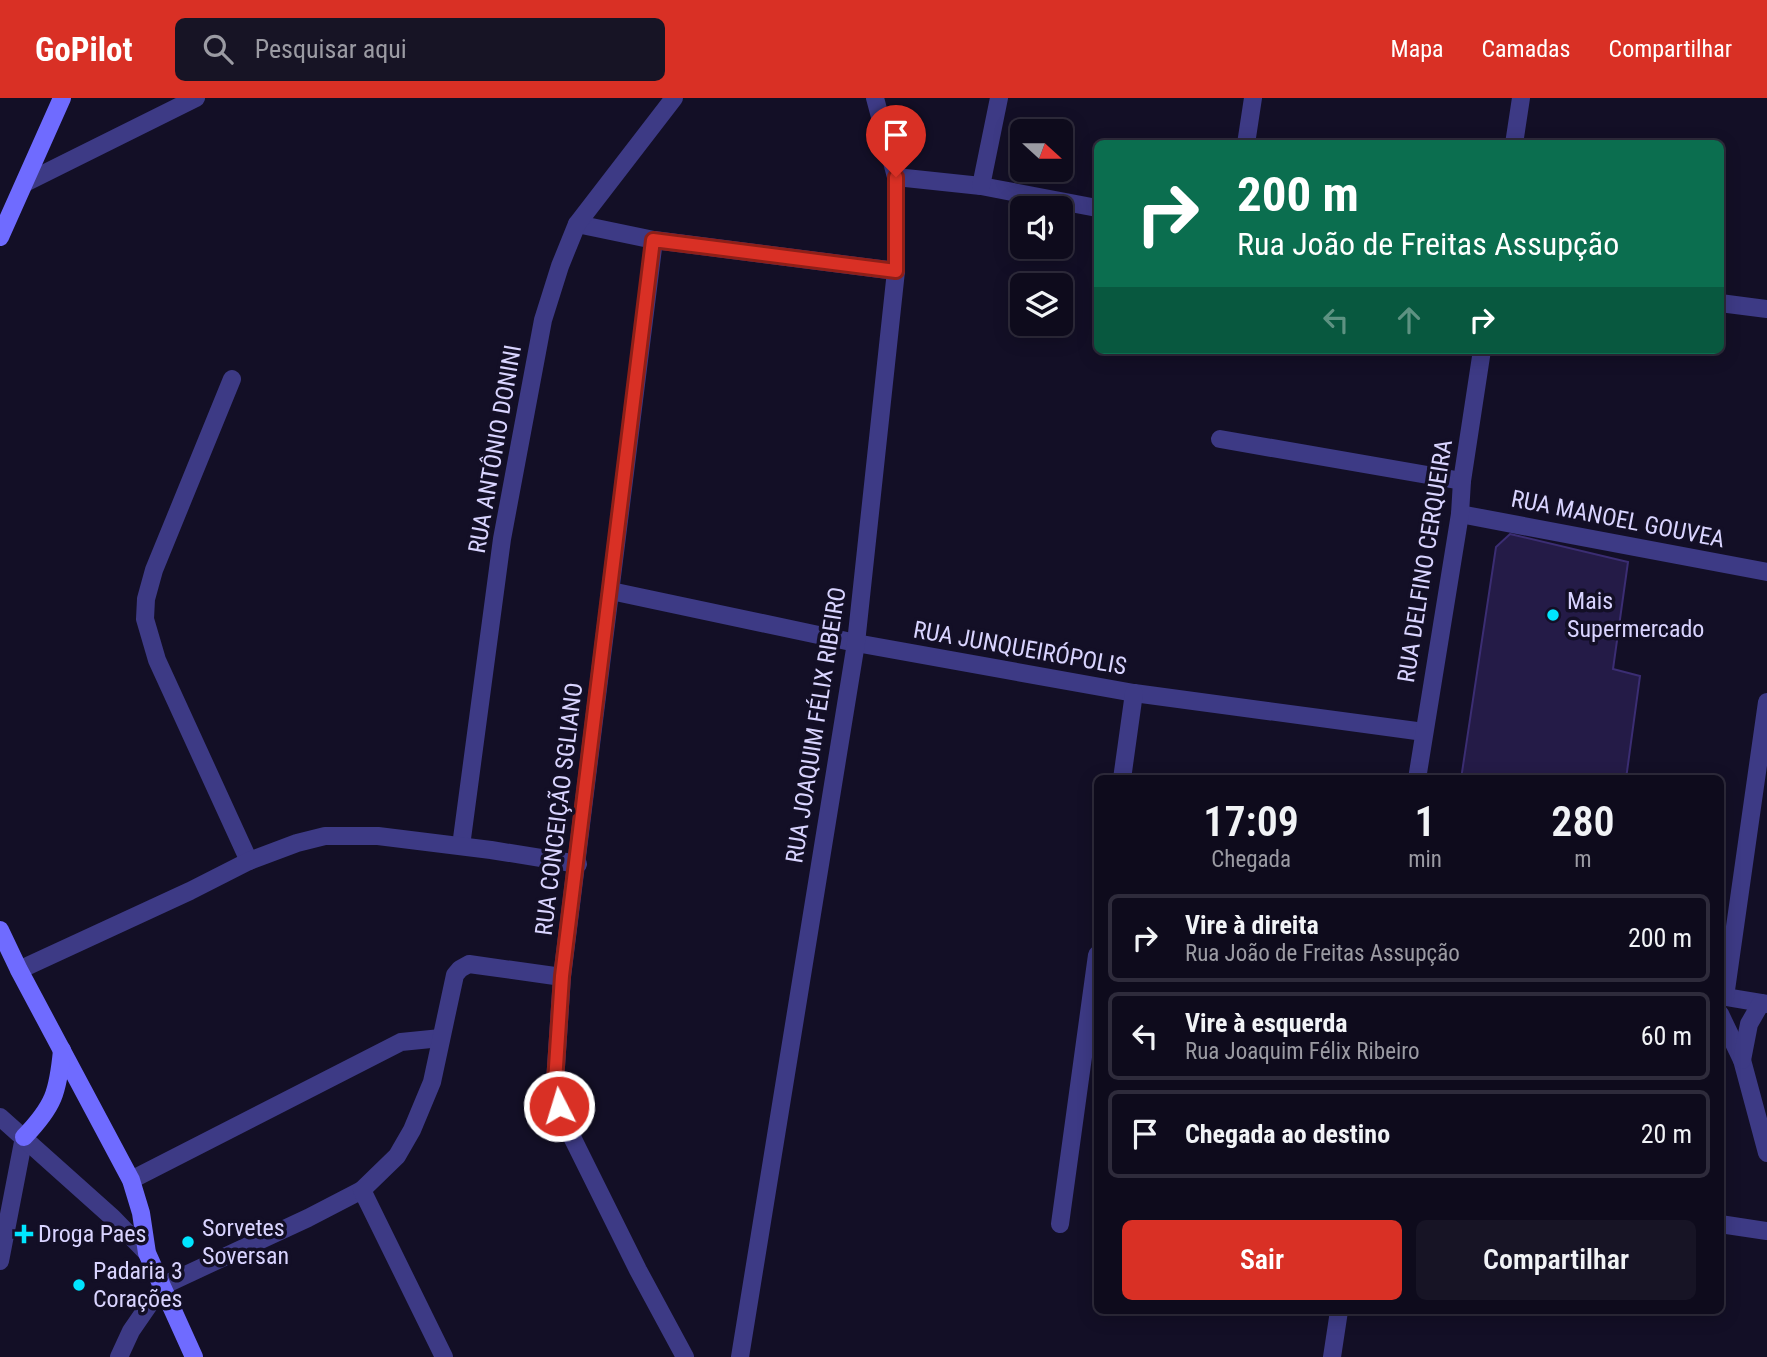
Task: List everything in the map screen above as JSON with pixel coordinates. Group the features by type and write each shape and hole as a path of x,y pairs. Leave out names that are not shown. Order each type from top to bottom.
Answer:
{"street":[{"path":"0,237 62,98"},
{"path":"25,183 196,98"},
{"name":"RUA ANTÔNIO DONINI","path":"461,846 502,539 543,320 559,265 578,225 674,98"},
{"name":"RUA JOAQUIM FÉLIX RIBEIRO","path":"740,1357 856,643 896,271 896,177 875,98"},
{"path":"981,186 999,98"},
{"path":"1247,140 1254,98"},
{"path":"1515,140 1521,98"},
{"path":"896,177 981,186 1094,207"},
{"path":"578,225 653,240 896,271"},
{"name":"RUA CONCEIÇÃO SGLIANO","path":"653,240 578,864 562,976 555,1082 559,1106 569,1132 685,1357"},
{"path":"1724,304 1767,309"},
{"name":"RUA DELFINO CERQUEIRA","path":"1418,775 1460,514 1462,481 1481,354"},
{"path":"232,379 155,570 146,599 145,619 169,690 248,861"},
{"path":"1220,439 1462,481"},
{"name":"RUA MANOEL GOUVEA","path":"1460,514 1767,572"},
{"name":"RUA JUNQUEIRÓPOLIS","path":"611,591 856,643 1134,693 1424,732"},
{"path":"1123,775 1134,693"},
{"path":"1724,989 1767,702"},
{"path":"19,970 190,891 248,861 297,843 326,836 378,836 578,864"},
{"path":"0,929 19,970 131,1180 141,1213 147,1253 194,1357"},
{"path":"119,1357 131,1331 162,1286 362,1190 397,1156 412,1130 432,1082 452,985 460,969 470,964 562,976"},
{"path":"1060,1224 1094,977"},
{"path":"1724,1002 1764,1003"},
{"path":"1742,1060 1749,1024 1764,1003"},
{"path":"1724,1008 1742,1060 1767,1153"},
{"path":"131,1180 401,1042 441,1038"},
{"path":"0,1261 24,1136 43,1118 59,1086 62,1050"},
{"path":"0,1117 113,1218 147,1253"},
{"path":"362,1190 444,1357"},
{"path":"1724,1225 1767,1231"},
{"path":"1332,1357 1339,1314"}],"building":[{"name":"Mais Supermercado","path":"1510,534 1628,562 1613,669 1640,676 1627,775 1462,775 1496,547"}],"place":[{"name":"Mais Supermercado","path":"1553,615"},
{"name":"Droga Paes","path":"24,1234"},
{"name":"Sorvetes Soversan","path":"188,1242"},
{"name":"Padaria 3 Corações","path":"79,1285"}],"route":[{"path":"559,1106 555,1082 562,976 578,864 653,240 896,271 896,177"}]}
